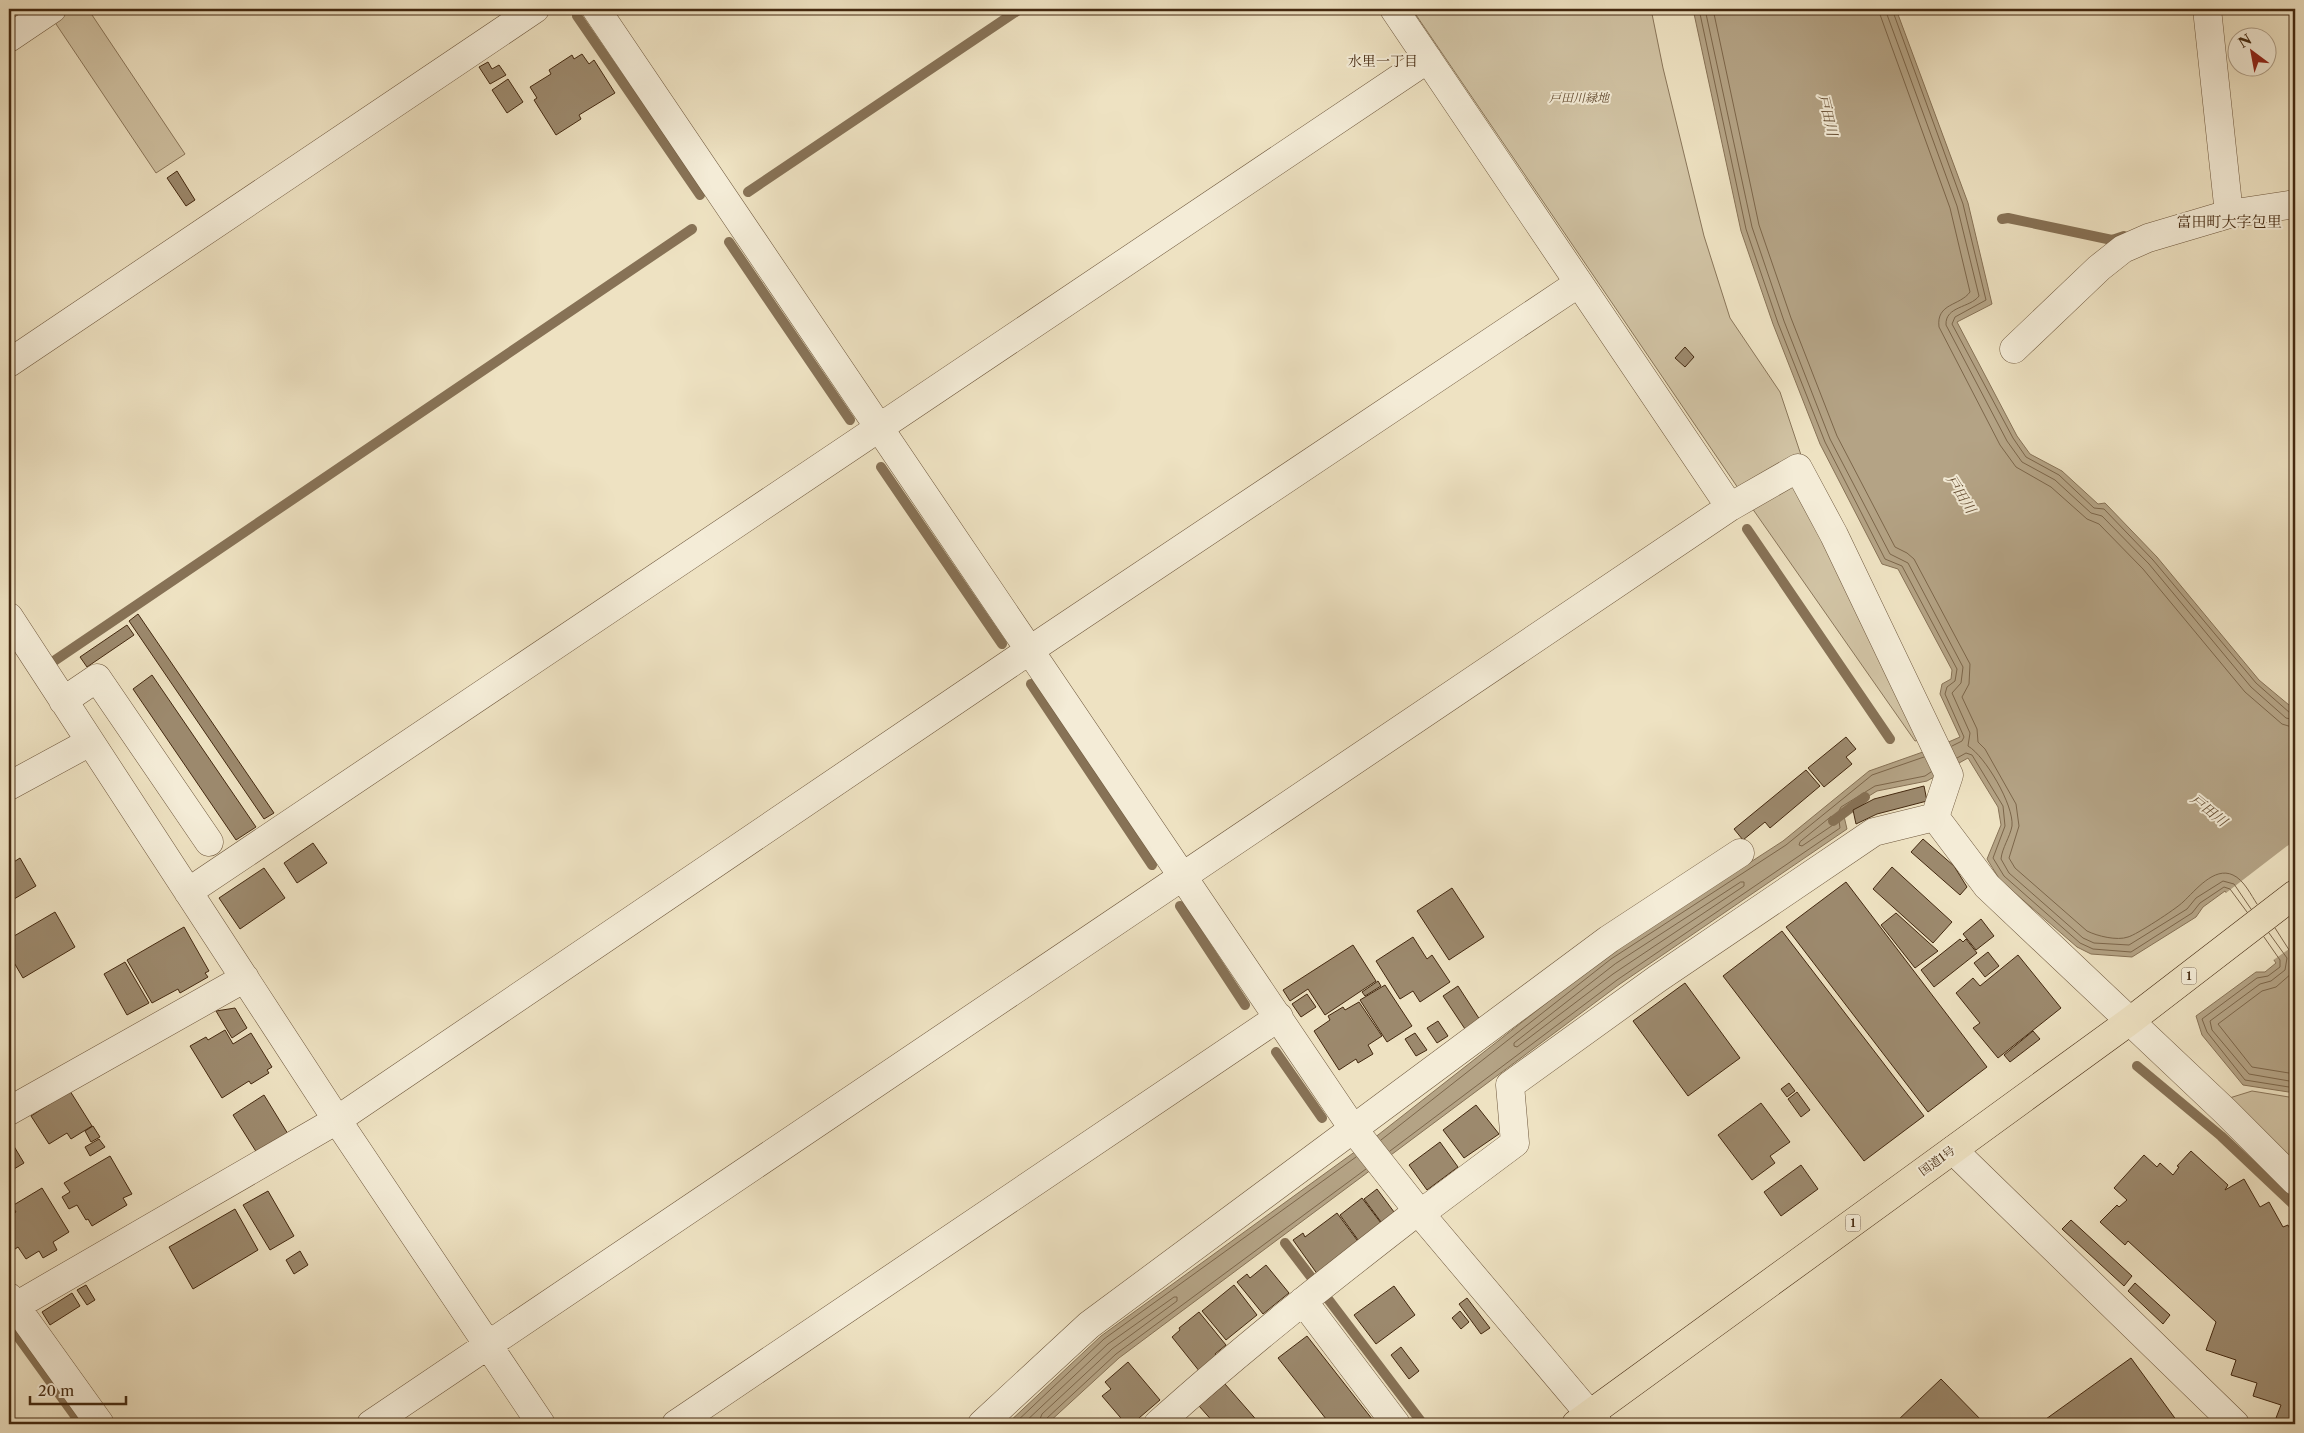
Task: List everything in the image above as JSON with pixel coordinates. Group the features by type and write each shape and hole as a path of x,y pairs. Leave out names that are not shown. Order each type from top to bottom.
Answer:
{"highway":[{"name":"国道1号","path":"1588,1421 2130,1021 2295,894"}],"street":[{"path":"9,38 52,9"},
{"path":"9,363 535,9"},
{"path":"596,9 1358,1135 1588,1421"},
{"path":"1394,9 1730,508"},
{"path":"2207,9 2229,214"},
{"path":"188,892 1428,59"},
{"path":"2014,349 2099,268 2123,249 2148,238 2229,214 2295,204"},
{"path":"100,1424 11,1304 337,1120 1030,650 1579,283"},
{"path":"371,1424 1184,878 1730,508 1798,468 1834,535 1949,775 1935,817"},
{"path":"9,617 337,1120 541,1424"},
{"path":"63,701 97,678 209,842"},
{"path":"9,786 90,742"},
{"path":"1935,817 1987,886 2225,1111 2295,1181"},
{"path":"1158,1424 1213,1375 1303,1301 1419,1212 1515,1143 1510,1085 1657,979 1874,832 1935,817"},
{"path":"982,1424 1089,1324 1358,1135 1608,939 1740,853"},
{"path":"9,1111 245,978"},
{"path":"676,1424 1279,1017"},
{"path":"1953,1150 2235,1424"},
{"path":"1303,1301 1396,1424"}],"green space":[{"path":"74,9 88,9 185,154 156,173 54,21"},
{"name":"戸田川緑地","path":"1412,9 1651,9 1663,68 1704,236 1730,318 1780,392 1801,455 1939,736 1915,741 1738,488"},
{"path":"2252,1091 2295,1098 2295,1169 2223,1100"}],"water":[{"name":"戸田川","path":"1693,9 1896,9 1968,203 1992,304 1957,322 2017,436 2030,454 2062,471 2098,504 2105,503 2157,557 2259,680 2295,710 2295,1093 2243,1085 2202,1035 2196,1016 2256,972 2265,972 2276,963 2225,891 2203,907 2196,917 2132,957 2091,954 2077,947 2000,880 1987,859 2001,825 1998,807 1968,758 1927,781 1877,791 1843,812 1847,829 1620,984 1119,1358 1047,1424 1007,1424 1101,1336 1378,1135 1609,954 1783,841 1869,771 1960,737 1940,694 1942,684 1951,679 1952,670 1898,569 1882,564 1820,444 1773,324 1741,231"}],"pier":[{"path":"2295,840 2295,945 2272,961 2225,895 2222,896"}],"building":[{"path":"582,54 589,64 594,60 615,93 579,115 581,119 556,135 534,100 537,98 530,87 551,74 549,70 572,55 574,59"},
{"path":"488,62 492,69 499,65 506,75 490,84 479,67"},
{"path":"508,79 523,102 507,113 492,90"},
{"path":"177,171 195,200 186,206 167,178"},
{"path":"1685,347 1694,357 1685,367 1675,358"},
{"path":"138,614 274,813 264,819 129,621"},
{"path":"127,625 134,635 87,667 80,657"},
{"path":"152,675 256,827 236,840 133,689"},
{"path":"1846,737 1856,749 1846,757 1852,764 1824,787 1808,768"},
{"path":"1806,770 1820,786 1770,828 1765,822 1743,840 1734,829"},
{"path":"1924,786 1927,801 1877,814 1856,824 1853,810 1874,799"},
{"path":"1923,839 1954,866 1967,887 1960,895 1911,852"},
{"path":"313,843 327,863 297,883 284,863"},
{"path":"20,858 36,886 9,902 9,865"},
{"path":"1892,867 1952,922 1933,943 1873,889"},
{"path":"264,868 285,898 240,929 219,898"},
{"path":"1846,882 1987,1067 1928,1112 1786,927"},
{"path":"1452,888 1484,937 1449,960 1417,911"},
{"path":"55,912 75,947 23,978 9,954 9,939"},
{"path":"1896,913 1938,951 1915,968 1881,925"},
{"path":"1981,919 1994,936 1976,950 1963,934"},
{"path":"184,927 209,971 205,973 208,977 180,993 178,989 152,1003 127,960"},
{"path":"1782,931 1924,1116 1864,1161 1723,976"},
{"path":"1413,937 1427,959 1432,955 1450,982 1420,1002 1413,991 1400,999 1376,961"},
{"path":"1960,939 1963,942 1966,939 1977,953 1934,987 1921,970"},
{"path":"1353,945 1376,981 1325,1015 1308,989 1290,1001 1283,990"},
{"path":"1988,952 1999,966 1985,977 1974,963"},
{"path":"2018,955 2061,1008 1998,1058 1973,1028 1980,1023 1956,993 1973,978 1980,986"},
{"path":"125,962 149,1003 127,1015 104,974"},
{"path":"1378,981 1381,986 1365,996 1362,992"},
{"path":"1685,983 1740,1058 1688,1096 1633,1021"},
{"path":"1385,985 1412,1026 1387,1042 1360,1000"},
{"path":"1458,986 1482,1023 1467,1032 1443,996"},
{"path":"1307,994 1316,1007 1301,1017 1292,1004"},
{"path":"1359,1002 1382,1036 1368,1045 1373,1054 1358,1063 1356,1059 1339,1070 1314,1031 1330,1020 1328,1016 1343,1007 1345,1010"},
{"path":"235,1008 247,1028 232,1038 216,1011"},
{"path":"1438,1021 1448,1036 1437,1043 1427,1028"},
{"path":"225,1030 233,1044 251,1033 272,1067 267,1070 269,1073 251,1084 249,1081 222,1098 190,1046 206,1037 208,1040"},
{"path":"2033,1031 2040,1039 2010,1062 2004,1055"},
{"path":"1415,1033 1427,1050 1416,1056 1405,1039"},
{"path":"1789,1083 1795,1091 1787,1097 1781,1089"},
{"path":"70,1091 92,1126 71,1139 67,1133 49,1144 31,1116"},
{"path":"1797,1092 1810,1110 1801,1117 1788,1099"},
{"path":"264,1095 288,1134 257,1153 233,1115"},
{"path":"1761,1103 1790,1142 1770,1156 1775,1163 1752,1180 1718,1135"},
{"path":"1476,1105 1499,1134 1464,1158 1443,1130"},
{"path":"93,1126 100,1137 91,1142 85,1131"},
{"path":"9,1138 24,1163 9,1172"},
{"path":"99,1139 105,1147 90,1156 85,1147"},
{"path":"1440,1142 1458,1167 1427,1190 1409,1165"},
{"path":"2191,1151 2228,1185 2225,1190 2244,1179 2260,1207 2269,1202 2283,1227 2288,1225 2295,1239 2295,1424 2276,1418 2281,1405 2253,1396 2257,1383 2231,1375 2236,1360 2206,1350 2216,1322 2128,1241 2125,1245 2100,1222 2117,1205 2119,1207 2127,1200 2114,1188 2144,1155 2157,1167 2160,1163 2173,1175 2179,1167 2177,1166"},
{"path":"110,1156 132,1194 123,1198 127,1205 92,1226 77,1205 69,1209 62,1197 70,1192 64,1183"},
{"path":"1801,1165 1818,1189 1781,1216 1764,1192"},
{"path":"42,1188 69,1232 53,1242 57,1250 43,1258 39,1251 26,1259 18,1247 9,1253 9,1216 16,1212 12,1206"},
{"path":"1377,1189 1397,1216 1384,1226 1364,1199"},
{"path":"268,1191 294,1236 270,1250 243,1205"},
{"path":"1362,1198 1384,1227 1361,1244 1340,1215"},
{"path":"235,1209 258,1250 193,1289 169,1247"},
{"path":"1337,1213 1360,1244 1318,1275 1293,1240 1303,1233 1305,1237"},
{"path":"2071,1220 2132,1276 2124,1286 2062,1229"},
{"path":"300,1251 308,1265 294,1274 286,1260"},
{"path":"1266,1265 1289,1293 1263,1314 1237,1282 1247,1274 1250,1278"},
{"path":"2135,1283 2170,1315 2163,1324 2128,1291"},
{"path":"86,1285 95,1300 87,1305 77,1290"},
{"path":"1234,1285 1257,1315 1226,1340 1202,1311"},
{"path":"1394,1286 1415,1315 1376,1344 1354,1315"},
{"path":"72,1293 80,1306 50,1325 42,1312"},
{"path":"1467,1298 1490,1328 1481,1334 1459,1304"},
{"path":"1460,1311 1469,1322 1461,1329 1452,1318"},
{"path":"1199,1312 1226,1345 1215,1354 1218,1358 1200,1372 1172,1337 1180,1330 1179,1328"},
{"path":"1307,1336 1376,1424 1330,1424 1278,1358"},
{"path":"1401,1347 1419,1371 1409,1379 1391,1355"},
{"path":"2131,1358 2177,1421 2172,1424 2039,1424"},
{"path":"1128,1362 1160,1400 1132,1424 1126,1424 1102,1396 1111,1389 1105,1382"},
{"path":"1941,1379 1985,1424 1898,1424 1896,1422"},
{"path":"1225,1384 1260,1424 1215,1424 1199,1406"}],"waterway":[{"path":"748,192 1020,9"},
{"path":"577,16 700,195"},
{"path":"2002,219 2008,218 2112,240 2124,236"},
{"path":"51,663 692,229"},
{"path":"729,242 850,420"},
{"path":"881,467 1002,644"},
{"path":"1747,529 1890,739"},
{"path":"1031,684 1152,865"},
{"path":"1833,821 1865,797"},
{"path":"1180,906 1245,1005"},
{"path":"1276,1052 1322,1118"},
{"path":"2137,1066 2221,1136 2295,1206"},
{"path":"1285,1243 1311,1277"},
{"path":"1328,1299 1423,1424"},
{"path":"11,1327 81,1424"}],"district":[{"name":"水里一丁目","path":"1383,61"},
{"name":"富田町大字包里","path":"2229,222"}]}
